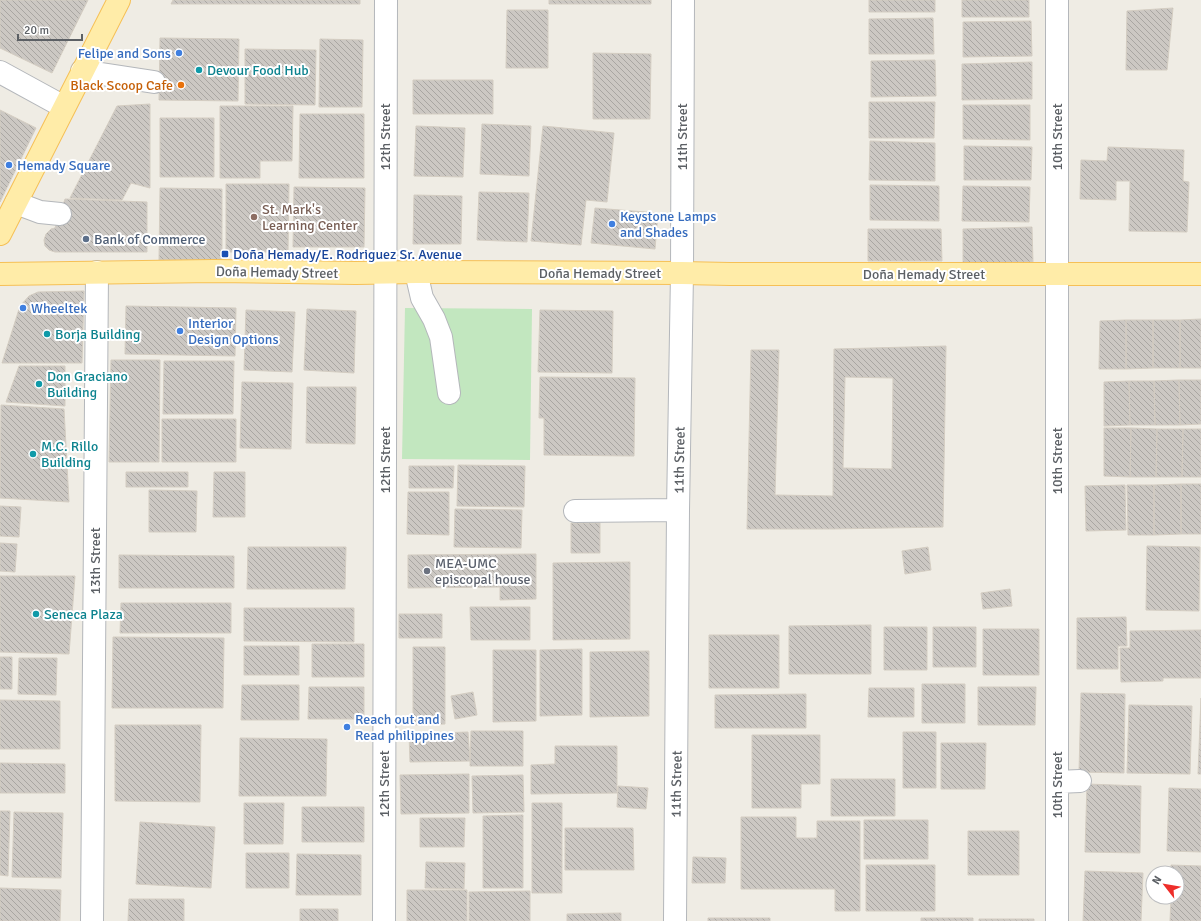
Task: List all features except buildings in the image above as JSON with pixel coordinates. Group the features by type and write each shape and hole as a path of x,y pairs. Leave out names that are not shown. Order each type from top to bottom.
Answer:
{"main road":[{"path":"0,234 118,0"},
{"name":"Doña Hemady Street","path":"0,274 214,271 356,273 1201,274"}],"street":[{"name":"12th Street","path":"384,921 386,0"},
{"name":"11th Street","path":"675,921 678,510 682,273 683,0"},
{"name":"10th Street","path":"1057,0 1057,921"},
{"path":"82,71 154,82"},
{"path":"0,72 64,107"},
{"path":"16,203 40,212 60,214"},
{"name":"13th Street","path":"92,921 97,272"},
{"path":"416,272 422,298 434,319 441,338 450,393"},
{"path":"575,511 678,510"},
{"path":"1057,782 1080,781"}],"green space":[{"path":"405,308 532,309 530,460 402,459"}],"place":[{"name":"Felipe and Sons","path":"179,53"},
{"name":"Devour Food Hub","path":"199,70"},
{"name":"Black Scoop Cafe","path":"181,85"},
{"name":"Hemady Square","path":"9,165"},
{"name":"St. Mark's Learning Center","path":"254,217"},
{"name":"Keystone Lamps and Shades","path":"612,224"},
{"name":"Bank of Commerce","path":"86,239"},
{"name":"Doña Hemady/E. Rodriguez Sr. Avenue","path":"225,254"},
{"name":"Wheeltek","path":"23,308"},
{"name":"Interior Design Options","path":"180,331"},
{"name":"Borja Building","path":"47,334"},
{"name":"Don Graciano Building","path":"39,384"},
{"name":"M.C. Rillo Building","path":"33,454"},
{"name":"MEA-UMC episcopal house","path":"427,571"},
{"name":"Seneca Plaza","path":"36,614"},
{"name":"Reach out and Read philippines","path":"347,727"}]}
